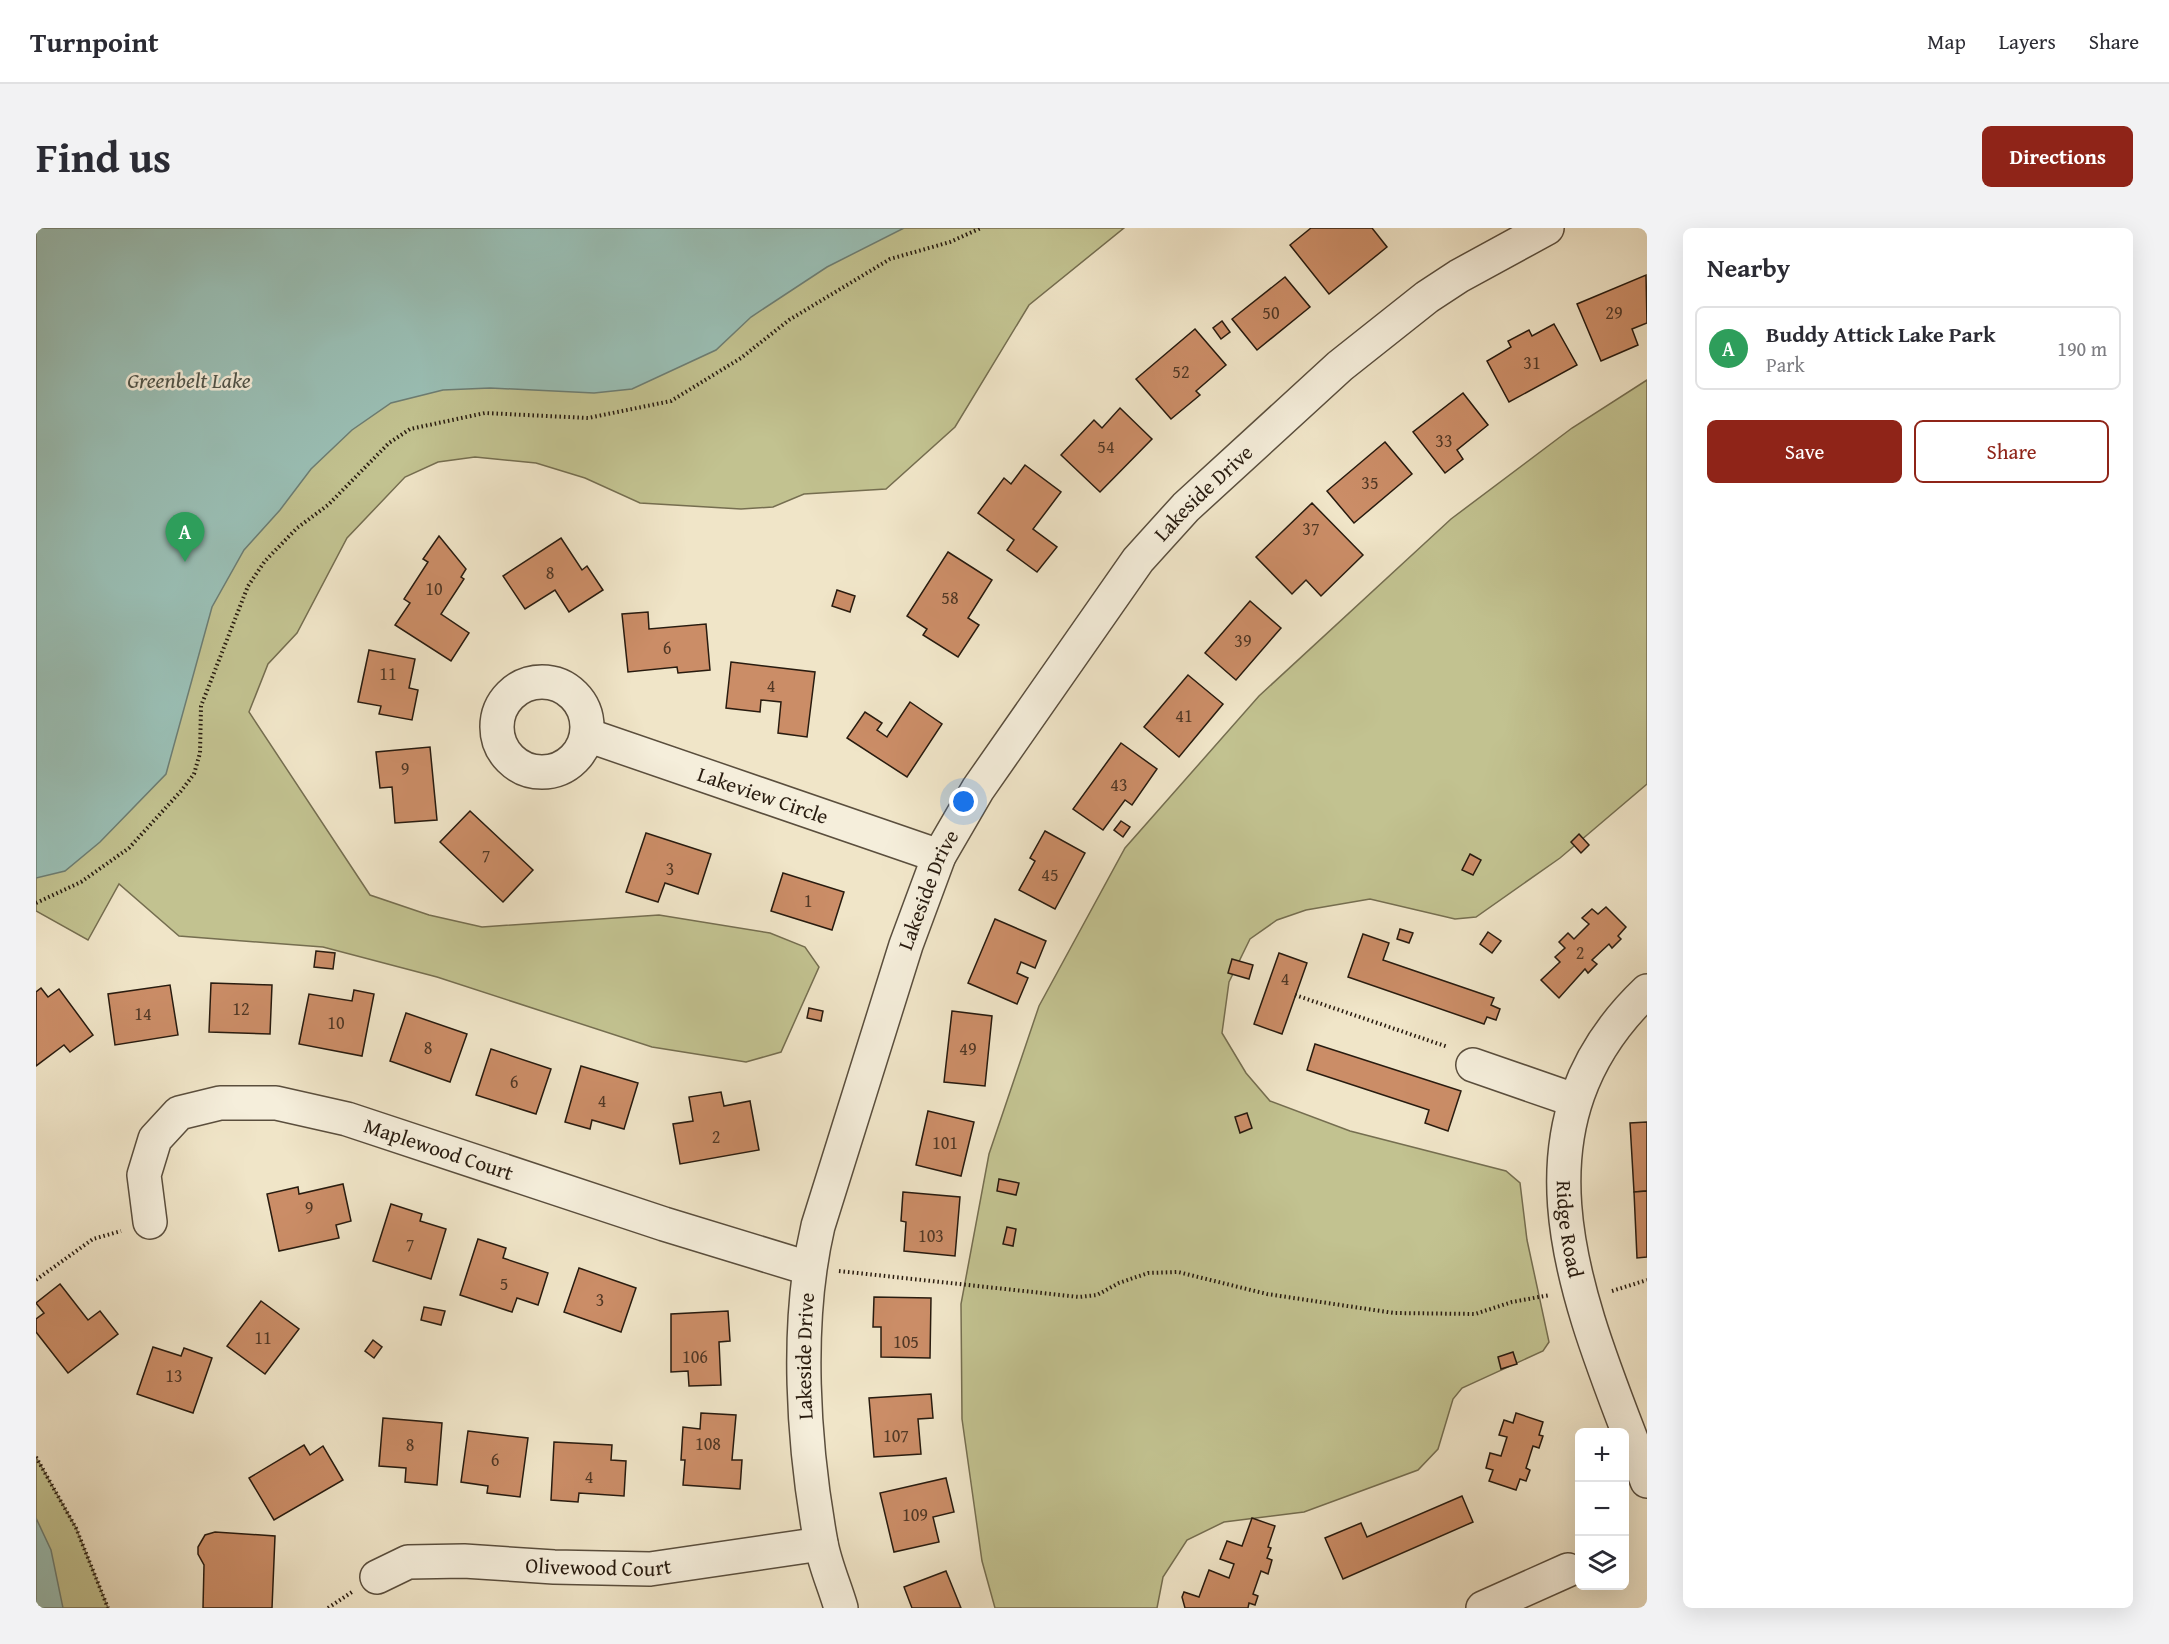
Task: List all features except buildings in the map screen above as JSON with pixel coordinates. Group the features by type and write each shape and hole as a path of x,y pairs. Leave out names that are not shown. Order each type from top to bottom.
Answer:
{"street":[{"name":"Lakeside Drive","path":"841,1608 821,1544 804,1408 808,1274 818,1226 903,955 939,856 978,789 1069,657 1138,560 1186,507 1340,366 1427,297 1459,276 1547,228"},
{"name":"Lakeview Circle","path":"587,735 939,856"},
{"name":"Ridge Road","path":"1643,1459 1580,1293 1565,1218 1563,1166 1566,1135 1575,1100 1600,1047 1647,991"},
{"path":"1473,1065 1575,1100"},
{"name":"Maplewood Court","path":"150,1222 144,1175 155,1139 179,1113 220,1103 276,1103 358,1122 808,1274"},
{"name":"Olivewood Court","path":"377,1577 408,1562 464,1561 554,1568 651,1569 821,1544"},
{"path":"1483,1608 1568,1570"}],"path":[{"path":"36,903 81,882 129,848 181,791 194,774 200,753 201,706 248,586 265,561 297,528 328,505 389,443 410,429 485,413 588,418 671,401 741,358 789,320 891,259 950,242 981,228"},
{"path":"1296,995 1476,1057 1473,1065"},
{"path":"36,1280 93,1239 150,1222"},
{"path":"808,1274 828,1270 1090,1297 1148,1273 1178,1272 1267,1294 1395,1313 1475,1314 1512,1302 1554,1294"},
{"path":"1608,1293 1647,1280"},
{"path":"36,1457 76,1528 108,1608"}],"green space":[{"path":"36,228 1124,228 1029,305 955,427 886,489 804,494 773,507 741,509 640,503 585,478 536,463 475,457 438,462 405,477 347,538 297,633 268,664 249,712 370,895 429,915 482,927 659,915 770,933 805,947 819,967 781,1052 746,1062 652,1047 437,977 323,947 179,936 119,884 88,940 36,911"},
{"path":"1647,380 1647,784 1560,858 1476,917 1455,919 1370,899 1306,910 1277,920 1250,939 1229,982 1222,1033 1246,1073 1270,1101 1350,1131 1506,1171 1520,1183 1527,1240 1549,1342 1543,1351 1462,1388 1453,1399 1438,1449 1418,1470 1304,1512 1224,1522 1187,1540 1163,1577 1157,1608 995,1608 982,1561 962,1419 961,1304 989,1154 1039,1006 1125,848 1259,696 1451,519 1572,428"},
{"path":"36,1457 76,1528 108,1608 36,1608"}],"water":[{"name":"Greenbelt Lake","path":"36,228 904,228 827,267 751,317 716,350 632,389 594,393 490,388 443,390 391,403 352,430 311,469 280,510 244,550 212,607 166,774 100,842 65,871 36,878"},
{"path":"36,1518 51,1550 63,1608 36,1608"}],"place":[{"name":"Buddy Attick Lake Park","path":"185,562"}]}
